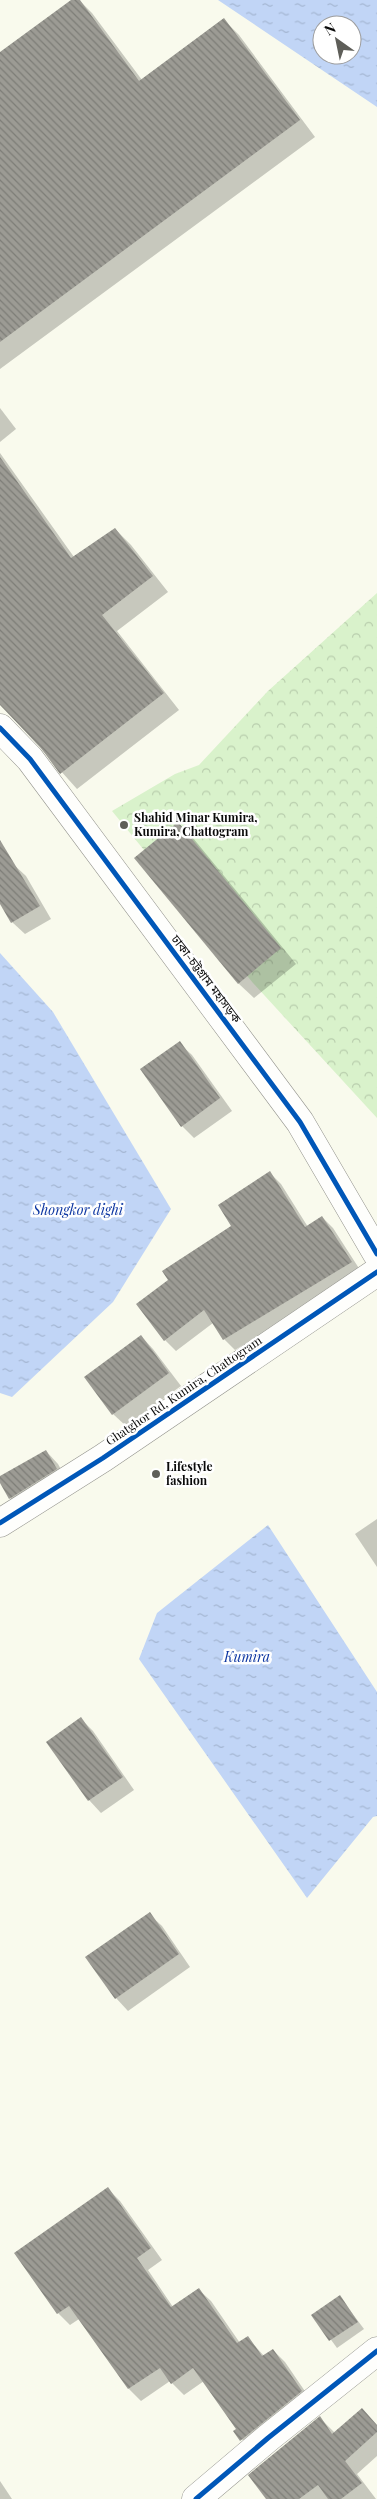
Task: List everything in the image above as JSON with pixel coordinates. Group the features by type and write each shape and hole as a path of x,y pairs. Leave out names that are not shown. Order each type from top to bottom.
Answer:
{"street":[{"name":"ঢাকা-চট্টগ্রাম মহাসড়ক","path":"0,728 30,759 300,1122 377,1254"},
{"name":"Ghatghor Rd, Kumira, Chattogram","path":"0,1523 104,1458 377,1272"},
{"path":"196,2499 268,2438 377,2351"}],"green space":[{"path":"377,593 377,1118 253,983 112,811 175,774 199,765 268,691"}],"water":[{"path":"218,0 377,0 377,107 315,65 362,65 362,15 312,15 312,63"},
{"name":"Shongkor dighi","path":"0,953 53,1012 171,1209 113,1302 12,1397 0,1393"},
{"name":"Kumira","path":"268,1525 377,1692 377,1816 373,1817 307,1898 139,1659 157,1613"}],"building":[{"path":"71,0 80,0 139,81 224,18 300,120 0,342 0,52"},
{"path":"0,457 71,558 115,528 153,576 102,615 164,693 60,774 41,748 0,705"},
{"path":"178,822 281,948 238,984 134,858"},
{"path":"0,840 40,906 11,923 0,904"},
{"path":"180,1041 220,1098 181,1127 140,1069"},
{"path":"270,1171 305,1227 322,1216 352,1262 223,1340 204,1310 164,1341 136,1304 168,1280 162,1271 231,1226 218,1205"},
{"path":"141,1335 169,1373 112,1415 84,1377"},
{"path":"46,1450 57,1469 9,1499 0,1483 0,1476"},
{"path":"81,1717 123,1777 88,1801 46,1742"},
{"path":"150,1912 179,1954 115,1999 85,1957"},
{"path":"108,2187 151,2248 137,2258 171,2307 199,2288 237,2343 248,2336 262,2356 273,2349 302,2391 240,2441 233,2431 236,2429 193,2368 171,2384 160,2368 128,2389 69,2306 57,2314 14,2253"},
{"path":"340,2295 358,2322 329,2341 311,2315"},
{"path":"362,2408 377,2425 377,2432 345,2461 362,2483 341,2499 328,2499 318,2485 299,2499 266,2499 248,2475 320,2416 332,2434"}],"cycle path":[{"path":"0,728 30,759 300,1122 377,1254"},
{"path":"0,1523 103,1458 377,1272"},
{"path":"196,2499 268,2438 377,2351"}],"place":[{"name":"Shahid Minar Kumira, Kumira, Chattogram","path":"124,825"},
{"name":"Lifestyle fashion","path":"156,1474"}]}
